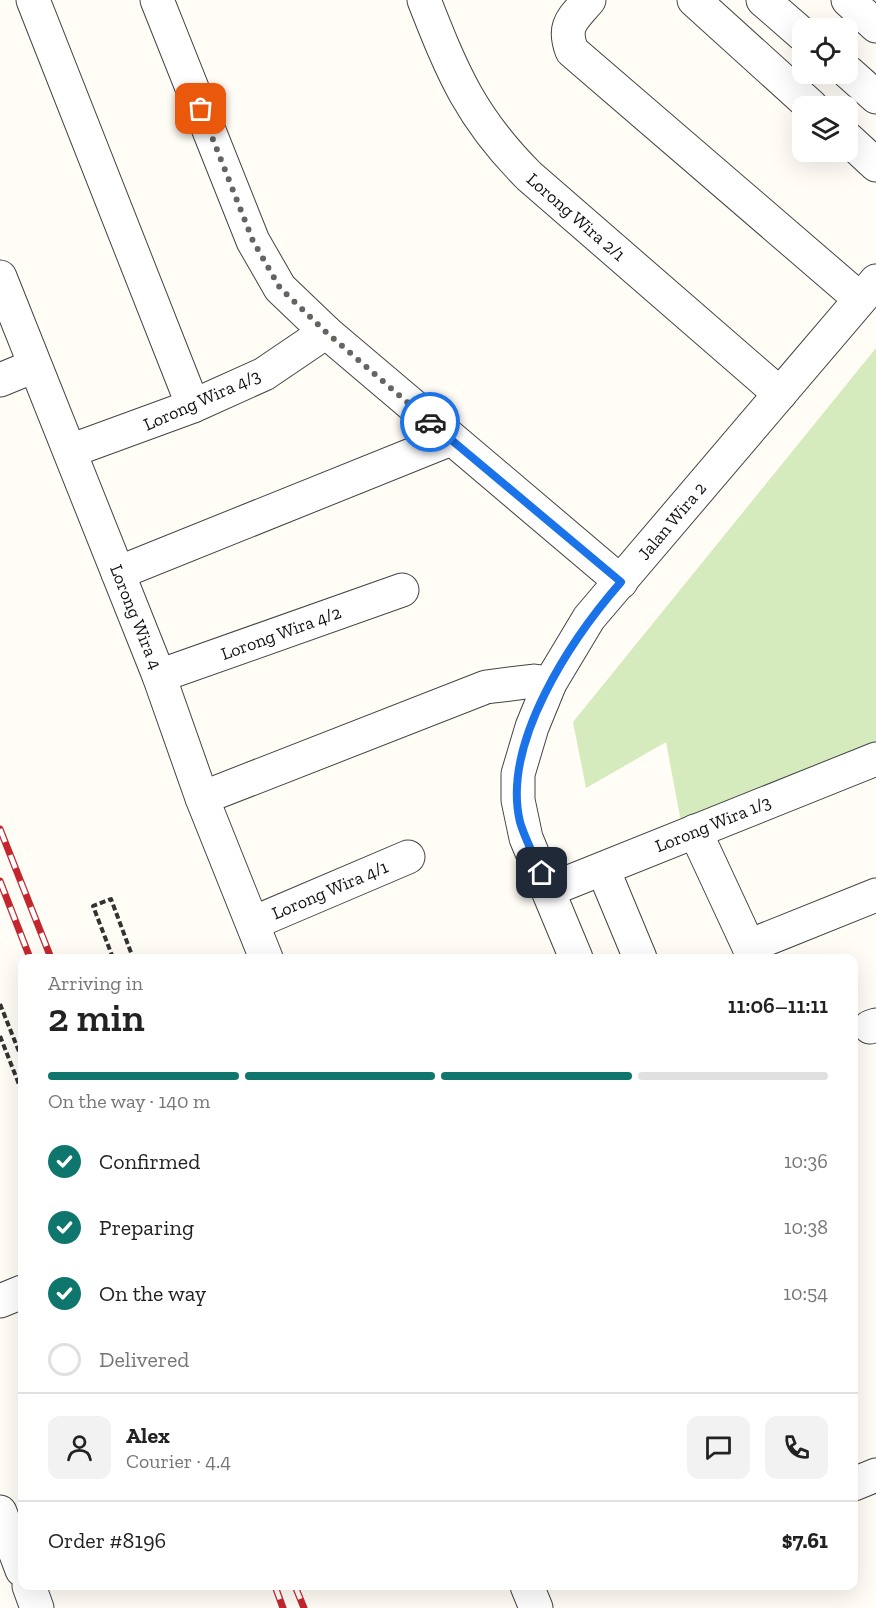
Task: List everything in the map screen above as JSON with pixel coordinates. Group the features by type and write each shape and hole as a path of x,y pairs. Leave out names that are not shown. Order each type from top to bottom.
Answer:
{"street":[{"path":"33,0 192,406"},
{"path":"157,0 253,241 280,288 326,332 451,440 621,582"},
{"name":"Lorong Wira 2/1","path":"424,0 452,70 472,109 501,148 529,176 780,394"},
{"path":"589,0 570,22 567,37 572,51 868,290"},
{"path":"694,0 800,96"},
{"path":"763,0 792,25"},
{"path":"848,0 876,26"},
{"path":"858,81 876,97"},
{"path":"858,148 876,165"},
{"name":"Lorong Wira 4","path":"0,277 159,676 202,798 265,954"},
{"name":"Jalan Wira 2","path":"574,954 520,820 518,774 532,726 550,683 589,618 868,290"},
{"name":"Lorong Wira 4/3","path":"70,451 192,406 264,374 326,332"},
{"path":"0,380 34,366"},
{"path":"118,573 451,440"},
{"name":"Lorong Wira 4/2","path":"159,676 402,590"},
{"path":"202,798 486,687 534,681 550,683"},
{"name":"Lorong Wira 1/3","path":"549,890 876,759"},
{"path":"695,831 751,952 876,895"},
{"name":"Lorong Wira 4/1","path":"253,922 408,857"},
{"path":"603,869 638,954"},
{"path":"0,1301 18,1294"},
{"path":"858,1482 876,1475"},
{"path":"0,1512 17,1570"},
{"path":"28,1590 38,1608"},
{"path":"529,1590 536,1608"}],"path":[{"path":"111,954 93,906 111,899 132,954"},
{"path":"0,1004 18,1049"},
{"path":"0,1036 18,1082"}],"green space":[{"path":"876,348 876,746 682,827 666,742 586,788 573,722"}],"railway":[{"path":"0,829 49,954"},
{"path":"0,881 28,954"},
{"path":"276,1590 283,1608"},
{"path":"297,1590 304,1608"}],"way so far":[{"path":"201,109 253,241 280,288 326,332 430,422"}],"route":[{"path":"430,422 621,582 589,618 550,683 532,726 518,774 520,820 542,873"}]}
